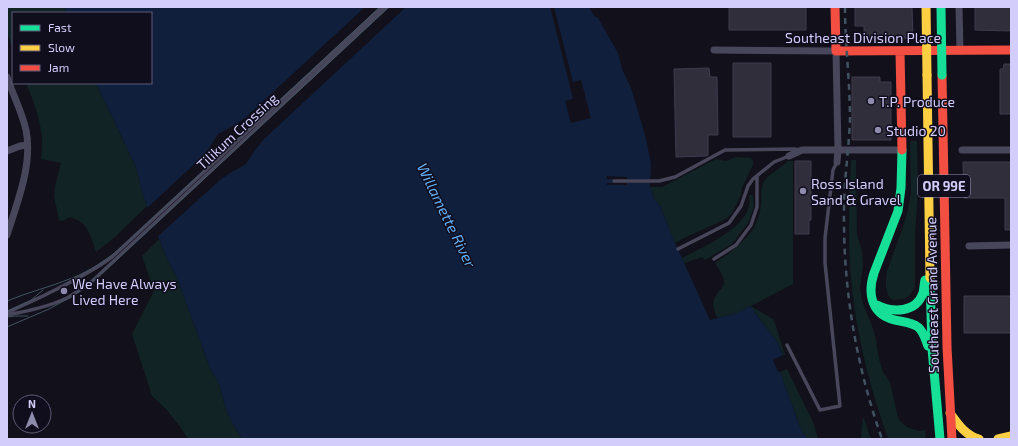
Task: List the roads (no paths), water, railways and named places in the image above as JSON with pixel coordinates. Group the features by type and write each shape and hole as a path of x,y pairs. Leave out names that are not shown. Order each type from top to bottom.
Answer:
{"main road":[{"path":"835,7 836,51"},
{"name":"OR 99E","path":"926,7 928,254 932,356 940,439"},
{"name":"Southeast Grand Avenue","path":"942,7 947,347 952,439"},
{"name":"Southeast Division Place","path":"836,51 1011,50"},
{"path":"900,51 902,187 894,222 874,272 871,285 871,294 874,304 887,318 915,325 923,332 932,356"},
{"path":"874,304 882,308 903,311 917,303 923,293 928,254"},
{"path":"950,413 964,432 973,438 979,439"},
{"path":"998,439 1011,436"}],"street":[{"path":"959,7 960,51"},
{"name":"Southeast Division Place","path":"714,50 836,51"},
{"path":"836,51 837,162"},
{"path":"7,77 26,130 27,145 26,168 7,236"},
{"path":"7,151 27,145"},
{"path":"788,156 802,150 902,150"},
{"path":"962,150 1011,150"},
{"path":"969,246 1011,245"}],"lane":[{"name":"Tilikum Crossing","path":"7,314 23,304 61,287 112,257 382,7"},
{"name":"Tilikum Crossing","path":"7,314 47,305 66,298 88,285 387,7"},
{"path":"614,181 668,180 725,150 802,150"},
{"path":"678,249 729,222 741,206 748,186 753,179 774,162 788,156"},
{"path":"787,345 820,410 840,406 825,263 825,238 833,170 837,162"},
{"path":"714,259 736,244 751,225 757,207 757,176"}],"water":[{"name":"Willamette River","path":"64,7 589,7 594,16 598,18 618,53 622,69 631,88 646,138 651,164 650,187 654,199 660,206 710,320 737,313 750,306 777,342 783,355 773,360 778,372 780,372 800,427 807,439 242,439 226,410 219,383 210,368 176,275 168,261 151,219 136,167 96,84 152,84 152,12 66,12"}],"tram line":[{"path":"7,301 79,275 98,265 116,252 380,7"},
{"path":"7,327 49,309 87,286 389,7"},
{"path":"7,311 30,301 43,290"},
{"path":"7,317 28,316"}],"railway":[{"path":"845,7 850,119 844,198 846,269 858,355 882,439"}],"place":[{"name":"T.P. Produce","path":"871,101"},
{"name":"Studio 20","path":"878,130"},
{"name":"Ross Island Sand & Gravel","path":"803,191"},
{"name":"We Have Always Lived Here","path":"64,291"}]}
